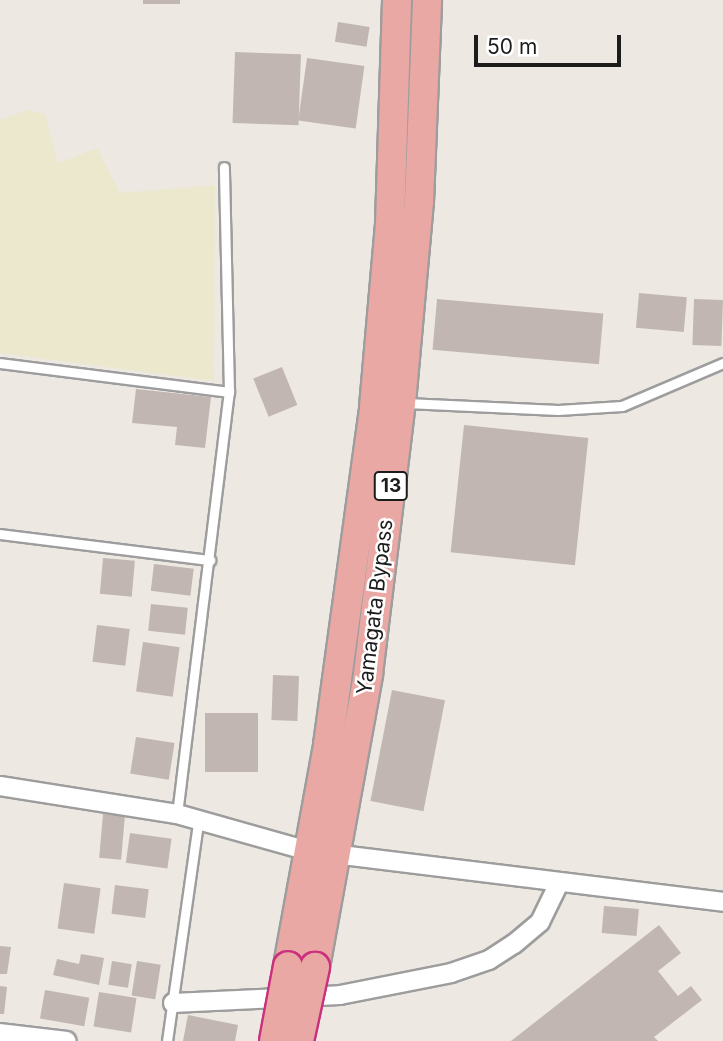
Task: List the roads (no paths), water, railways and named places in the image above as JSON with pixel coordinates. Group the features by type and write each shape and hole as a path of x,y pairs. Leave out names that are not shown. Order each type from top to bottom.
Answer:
{"highway":[{"name":"Yamagata Bypass","path":"299,1041 309,851 373,407 390,224 397,0"},
{"name":"Yamagata Bypass","path":"274,1041 302,966 338,853 368,674 401,403 419,202 426,0"}],"street":[{"path":"0,786 177,814 198,824 309,851 723,902"},
{"path":"173,1003 340,995 451,973 489,960 514,944 547,913 559,883"},
{"path":"0,1033 67,1041"}],"lane":[{"path":"177,814 229,392 224,167"},
{"path":"0,363 229,392"},
{"path":"401,403 558,411 622,406 723,363"},
{"path":"0,534 210,561"},
{"path":"167,1041 198,824"}]}
